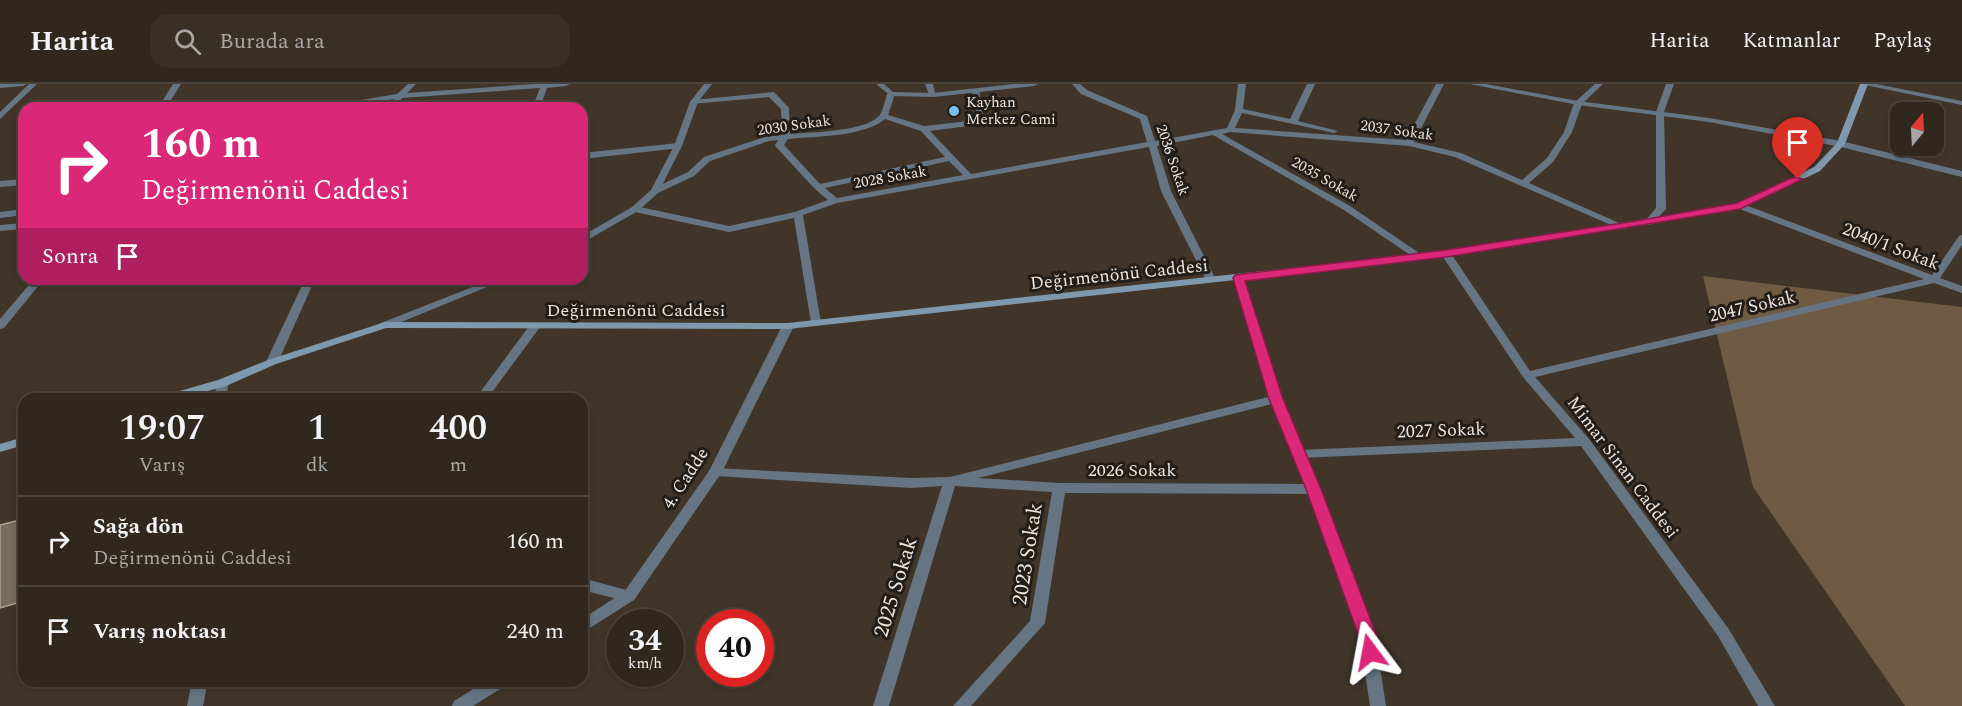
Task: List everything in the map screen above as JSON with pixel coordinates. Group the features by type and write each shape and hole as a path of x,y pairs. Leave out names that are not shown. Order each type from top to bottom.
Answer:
{"main road":[{"name":"Değirmenönü Caddesi","path":"186,393 385,324 534,327 788,326 1239,278 1418,255 1446,254 1740,206 1817,169 1840,144 1864,84"},
{"path":"0,448 18,443"}],"street":[{"path":"0,86 23,84"},
{"path":"0,117 33,84"},
{"path":"166,102 177,84"},
{"path":"396,102 412,84"},
{"path":"362,102 399,96 566,84"},
{"path":"588,236 635,209 655,191 678,146 694,102 708,84"},
{"path":"752,94 762,84"},
{"path":"880,84 891,94 933,95 1034,84"},
{"path":"929,84 933,95"},
{"name":"2036 Sokak","path":"1076,84 1084,92 1144,118 1166,191 1211,280"},
{"path":"1230,130 1239,110 1242,84"},
{"path":"1293,122 1311,84"},
{"path":"1409,143 1440,84"},
{"path":"1474,84 1578,103 1660,112 1840,144 1962,174"},
{"path":"1525,182 1550,160 1568,132 1578,103 1599,84"},
{"path":"1649,222 1661,209 1660,112 1670,84"},
{"path":"1864,84 1962,103"},
{"path":"538,102 545,85"},
{"path":"891,94 884,116 924,129 982,122 976,92"},
{"path":"694,102 752,94 771,94 785,108 786,137 779,145 818,187 835,201"},
{"path":"1239,110 1376,140"},
{"name":"2030 Sokak","path":"655,191 691,174 707,159 768,139 845,131 873,125 884,116"},
{"path":"924,129 970,178"},
{"name":"2037 Sokak","path":"1152,143 1230,130 1409,143 1458,154 1623,226"},
{"name":"2035 Sokak","path":"1215,133 1347,208 1418,255"},
{"name":"2028 Sokak","path":"635,209 729,229 798,214 835,201 1152,143"},
{"path":"588,155 678,146"},
{"path":"818,187 951,158"},
{"path":"0,184 18,182"},
{"name":"2040/1 Sokak","path":"1740,206 1962,290"},
{"path":"0,214 18,212"},
{"path":"798,214 816,323"},
{"path":"1,228 18,227"},
{"path":"1934,280 1962,238"},
{"name":"Mimar Sinan Caddesi","path":"1446,254 1527,375 1585,442 1724,632 1767,706"},
{"path":"1239,278 1276,399 1314,489 1367,634 1378,706"},
{"name":"2047 Sokak","path":"1527,375 1934,280"},
{"path":"0,326 34,285"},
{"path":"272,362 307,285"},
{"path":"385,324 481,285"},
{"name":"4. Cadde","path":"588,623 629,596 715,472 788,326"},
{"path":"485,393 534,327"},
{"path":"221,393 222,382"},
{"path":"715,472 911,483 951,481 1276,399"},
{"name":"2027 Sokak","path":"1299,454 1585,442"},
{"name":"2026 Sokak","path":"951,481 1059,488 1314,489"},
{"name":"2025 Sokak","path":"881,706 951,481"},
{"name":"2023 Sokak","path":"962,706 1037,623 1059,488"},
{"path":"588,586 629,596"},
{"path":"195,706 199,687"},
{"path":"460,706 490,687"}],"shaded area":[{"path":"1703,276 1962,307 1962,706 1905,706 1753,487"}],"building":[{"path":"18,520 18,603 0,608 0,525"}],"place":[{"name":"Kayhan Merkez Cami","path":"954,111"}],"route":[{"path":"1370,652 1367,634 1314,489 1276,399 1239,278 1418,255 1446,254 1740,206 1798,179"}]}
